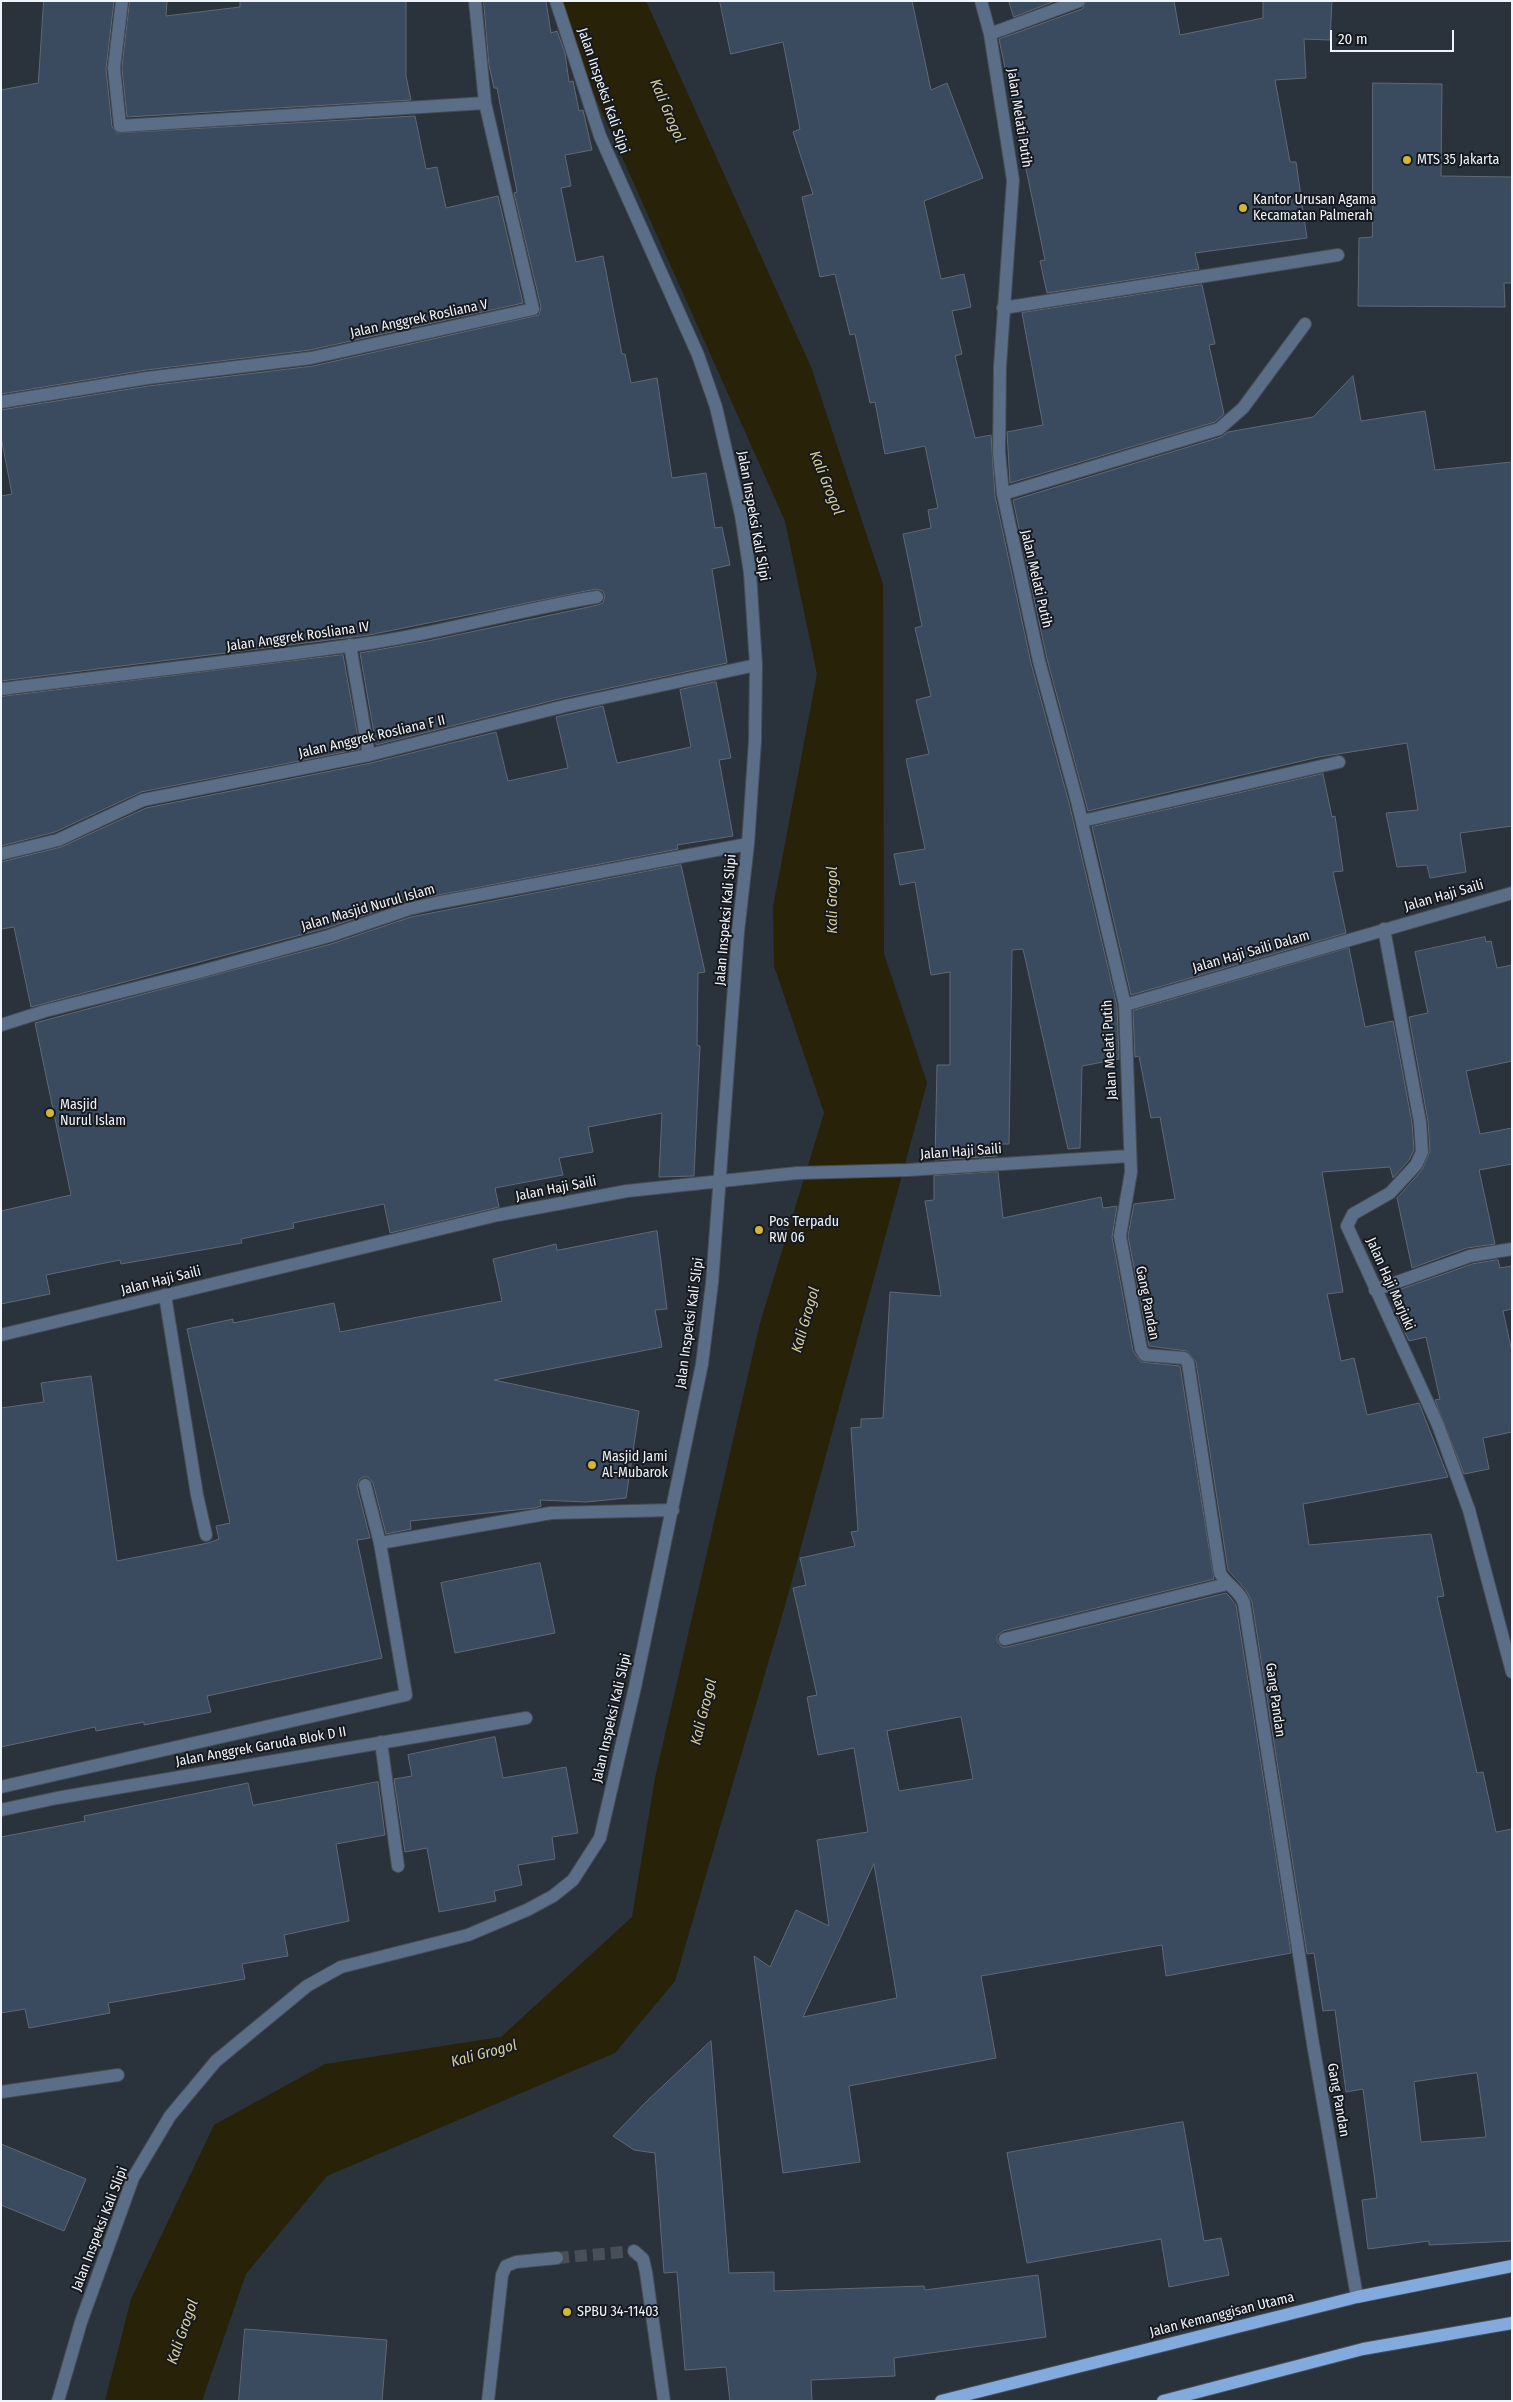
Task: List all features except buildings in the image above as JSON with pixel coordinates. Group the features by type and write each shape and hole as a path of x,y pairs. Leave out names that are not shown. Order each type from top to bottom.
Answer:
{"main road":[{"name":"Jalan Kemanggisan Utama","path":"941,2401 1357,2297 1512,2266"},
{"path":"1163,2401 1363,2349 1512,2323"}],"street":[{"path":"122,1 114,68 120,126 485,103"},
{"name":"Jalan Anggrek Rosliana V","path":"1,402 147,378 312,358 533,309 485,103 475,1"},
{"name":"Jalan Inspeksi Kali Slipi","path":"58,2401 81,2322 133,2178 170,2116 216,2061 306,1986 341,1966 468,1935 528,1910 553,1896 573,1880 600,1838 673,1510 702,1364 712,1283 738,932 748,844 755,740 756,665 750,573 729,459 716,407 698,355 600,136 556,1"},
{"name":"Jalan Melati Putih","path":"981,1 990,34 1013,180 1003,308 998,406 999,452 1003,494 1040,661 1082,821 1125,1005 1129,1156"},
{"path":"990,34 1079,1"},
{"path":"1003,308 1338,255"},
{"path":"1003,494 1219,429 1243,408 1305,324"},
{"name":"Jalan Anggrek Rosliana IV","path":"1,689 350,645 484,622 559,603 597,597"},
{"path":"350,645 369,755"},
{"name":"Jalan Anggrek Rosliana F II","path":"1,854 58,840 143,800 369,755 564,706 756,665"},
{"path":"1082,821 1339,762"},
{"name":"Jalan Masjid Nurul Islam","path":"1,1025 45,1011 329,936 409,909 748,844"},
{"name":"Jalan Haji Saili","path":"1384,929 1512,893"},
{"name":"Jalan Haji Saili Dalam","path":"1125,1005 1384,929"},
{"name":"Jalan Haji Marjuki","path":"1384,929 1420,1122 1422,1152 1416,1165 1390,1193 1353,1214 1347,1226 1438,1424 1470,1510 1506,1624 1512,1672"},
{"name":"Jalan Haji Saili","path":"1,1335 498,1215 627,1191 809,1173 908,1170 1129,1156"},
{"name":"Gang Pandan","path":"1129,1156 1131,1172 1124,1202 1120,1236 1141,1349 1145,1355 1184,1358 1188,1363 1220,1573 1226,1584 1241,1594 1244,1603 1313,2044 1357,2297"},
{"path":"1375,1290 1470,1256 1512,1249"},
{"path":"165,1295 197,1495 206,1535"},
{"path":"1,1787 406,1695 380,1543 365,1485"},
{"path":"380,1543 551,1513 673,1510"},
{"path":"1006,1639 1226,1584"},
{"name":"Jalan Anggrek Garuda Blok D II","path":"1,1810 57,1798 526,1718"},
{"path":"381,1742 398,1866"},
{"path":"1,2092 118,2075"},
{"path":"634,2251 643,2259 646,2272 664,2401"},
{"path":"488,2401 502,2275 506,2266 516,2262 557,2258"}],"water":[{"name":"Kali Grogol","path":"563,1 646,1 811,367 883,584 884,954 927,1083 786,1602 675,1981 615,2053 327,2176 246,2274 202,2401 105,2401 131,2299 214,2125 325,2064 501,2037 632,1917 655,1778 760,1323 824,1113 774,966 773,907 817,674 785,521 570,41"}],"tunnel":[{"path":"557,2258 634,2251"}],"place":[{"name":"MTS 35 Jakarta","path":"1407,160"},
{"name":"Kantor Urusan Agama Kecamatan Palmerah","path":"1243,208"},
{"name":"Masjid Nurul Islam","path":"50,1113"},
{"name":"Pos Terpadu RW 06","path":"759,1230"},
{"name":"Masjid Jami Al-Mubarok","path":"592,1465"},
{"name":"SPBU 34-11403","path":"567,2312"}]}
